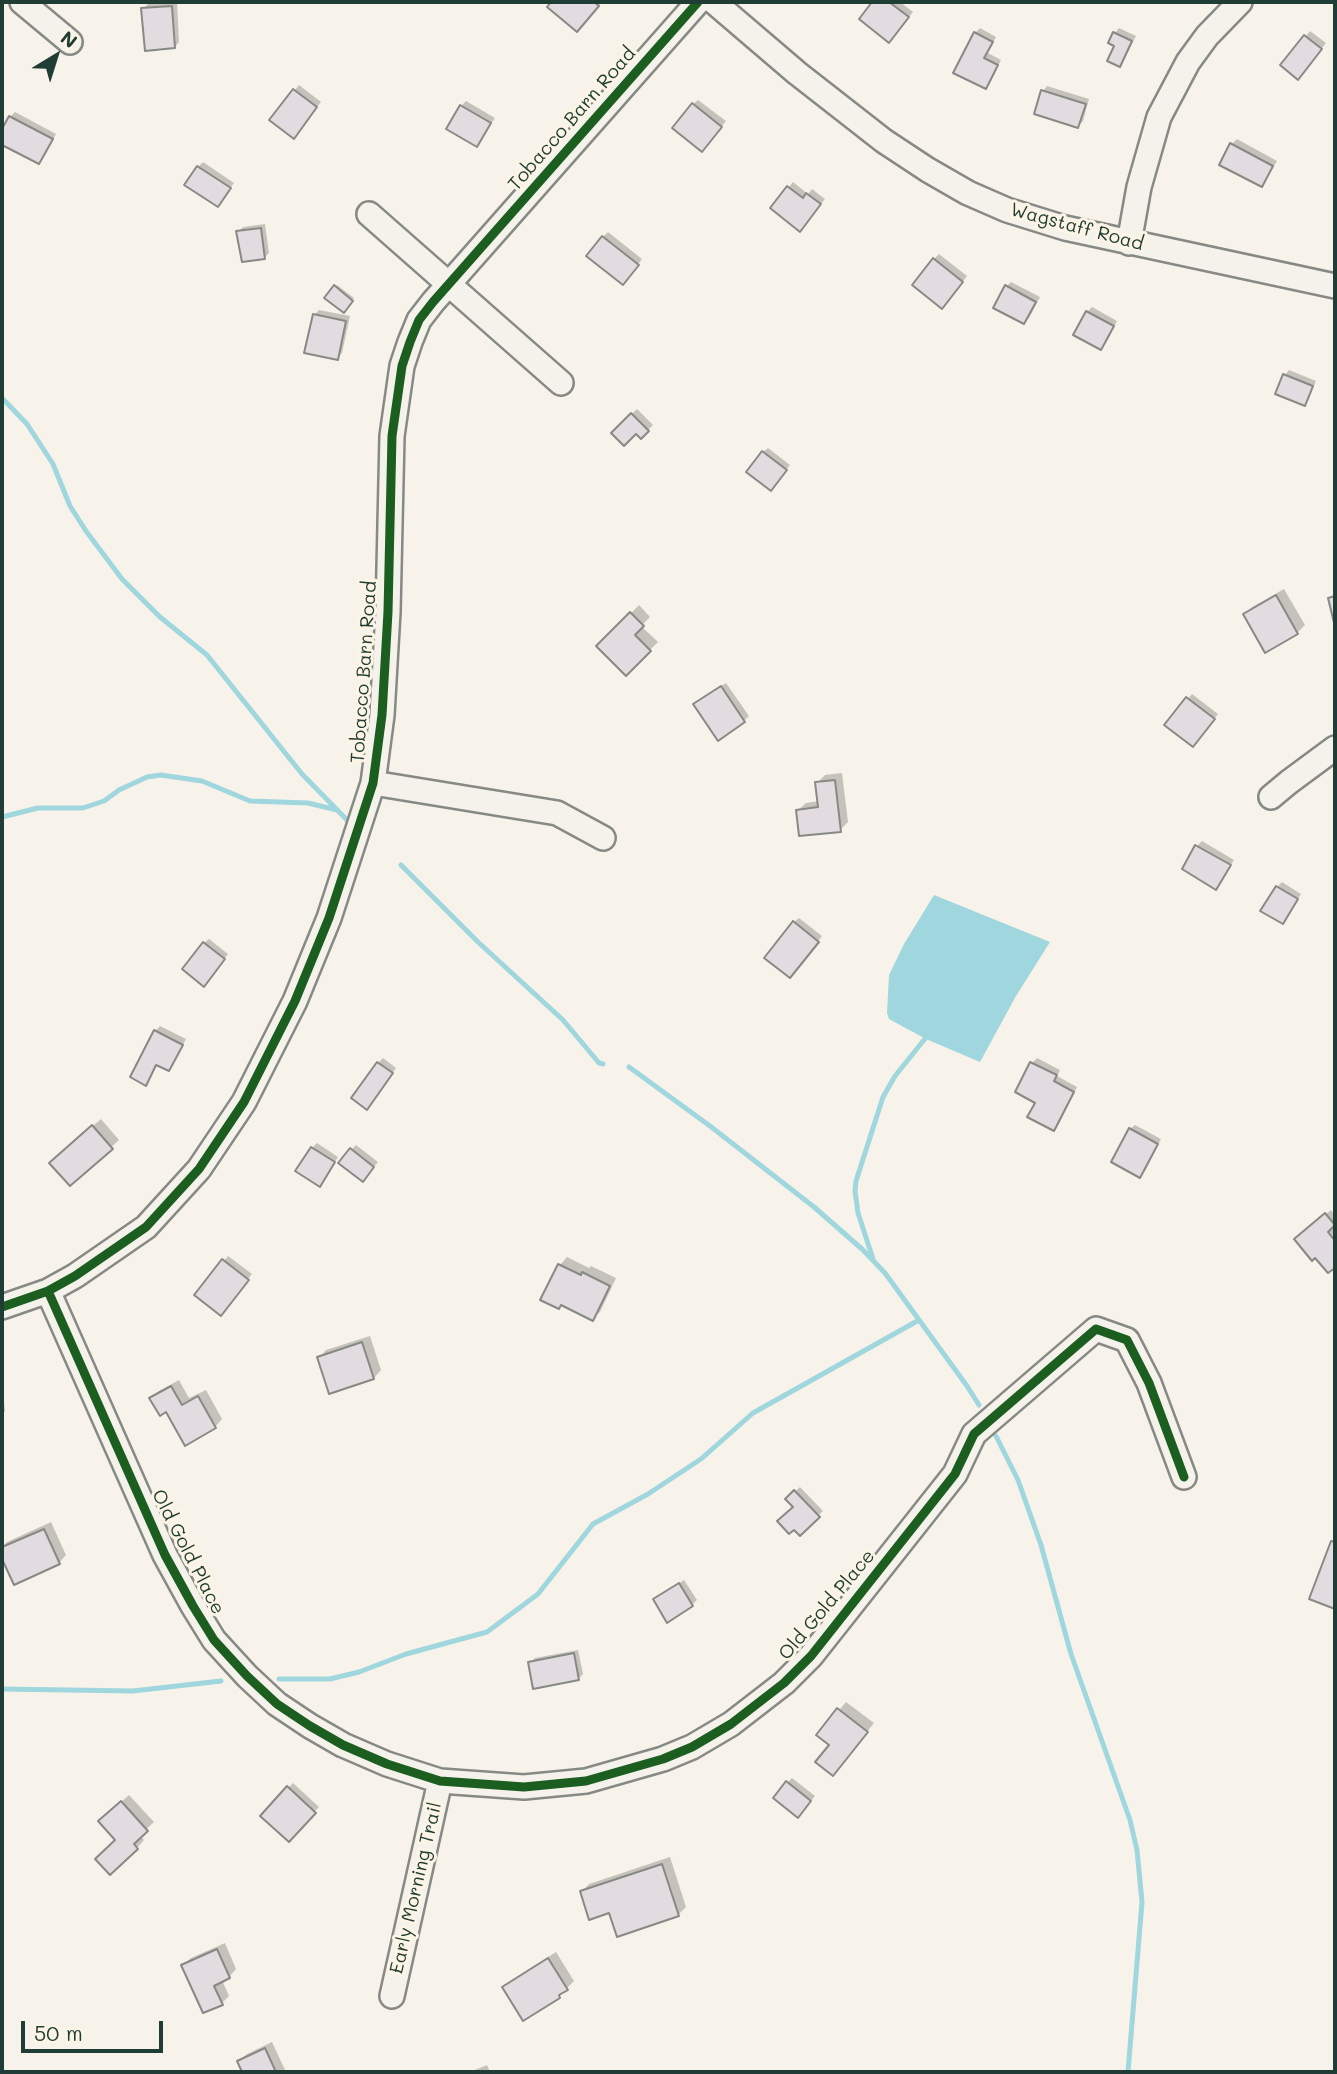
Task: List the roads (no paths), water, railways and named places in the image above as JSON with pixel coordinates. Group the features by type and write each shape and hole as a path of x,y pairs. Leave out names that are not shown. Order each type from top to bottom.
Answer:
{"street":[{"path":"22,2 70,42"},
{"name":"Tobacco Barn Road","path":"2,1307 48,1291 75,1276 146,1227 199,1169 244,1101 300,989 329,918 373,783 382,715 388,612 392,436 402,366 419,320 698,2"},
{"name":"Wagstaff Road","path":"715,2 884,141 968,193 1007,210 1065,228 1335,286"},
{"path":"1129,243 1139,187 1159,117 1188,62 1240,2"},
{"path":"369,214 561,383"},
{"path":"1271,797 1335,748"},
{"path":"373,783 557,813 603,838"},
{"name":"Old Gold Place","path":"48,1291 165,1555 214,1640 277,1704 310,1726 343,1745 387,1764 440,1781 524,1787 586,1781 663,1759 692,1747 731,1724 784,1683 811,1656 955,1474 974,1434 1096,1329 1127,1340 1149,1383 1184,1477"},
{"name":"Early Morning Trail","path":"392,1996 440,1781"}],"water":[{"path":"934,895 1050,942 1016,996 980,1062 926,1039 889,1019 887,1013 889,975 904,944"}],"waterway":[{"path":"2,398 27,424 53,464 70,506 122,579 160,617 207,655 302,774 348,821"},
{"path":"2,817 38,808 83,808 104,801 119,790 147,777 161,775 202,781 250,801 308,803 337,810"},
{"path":"401,865 478,942 563,1020 599,1063 603,1064"},
{"path":"873,1259 858,1213 856,1181 883,1097 895,1076 928,1035"},
{"path":"629,1067 814,1207 862,1249 885,1273 979,1405"},
{"path":"279,1679 330,1679 359,1672 406,1654 487,1632 538,1594 593,1524 648,1494 701,1459 753,1413 919,1320"},
{"path":"996,1436 1018,1480 1041,1545 1071,1654 1130,1820 1137,1850 1142,1902 1128,2072"},
{"path":"2,1689 133,1691 221,1681"}]}
